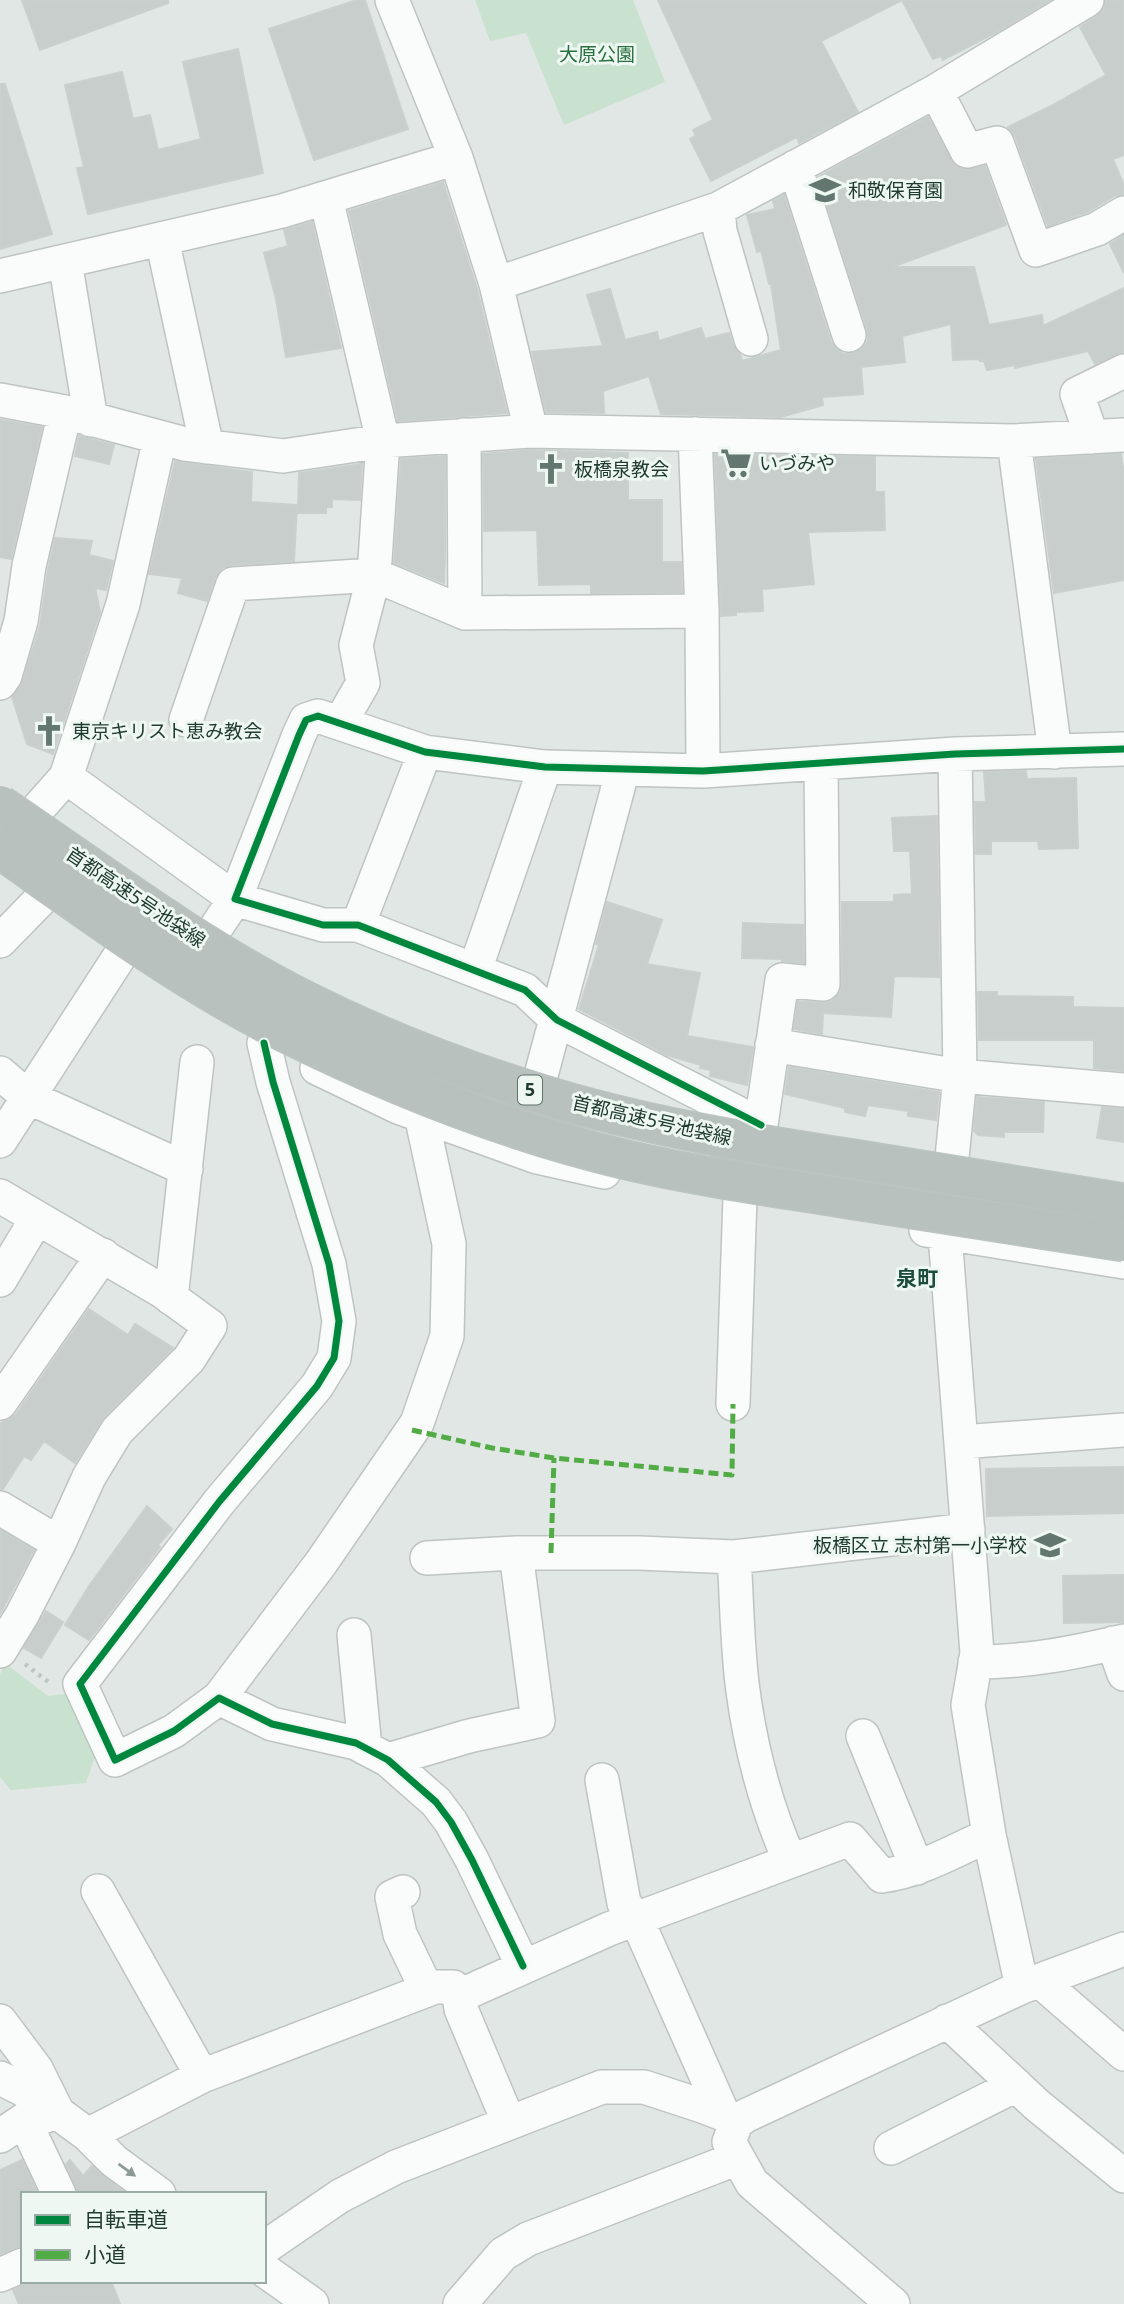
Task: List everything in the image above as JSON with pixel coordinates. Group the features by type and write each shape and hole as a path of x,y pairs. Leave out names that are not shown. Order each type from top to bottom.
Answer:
{"highway":[{"name":"首都高速5号池袋線","path":"18,808 148,907 226,957 301,998 373,1032 450,1063 558,1099 750,1143 1124,1203"},
{"name":"首都高速5号池袋線","path":"0,849 131,941 207,989 278,1029 366,1069 533,1133 626,1159 743,1183 1124,1242"}],"street":[{"path":"392,0 456,158 496,284 531,431"},
{"path":"496,284 718,209 936,91 1087,0"},
{"path":"936,91 967,151 997,143 1035,250 1097,229 1124,213"},
{"path":"0,276 282,211 456,158"},
{"path":"795,167 849,335"},
{"path":"326,198 383,441 374,575 356,646 363,683 340,723"},
{"path":"718,209 720,231 751,339"},
{"path":"162,239 206,447"},
{"path":"0,683 5,676 21,621 29,566 78,416 65,261"},
{"path":"1108,436 1077,394 1124,371"},
{"path":"2,393 160,438 206,447 283,456 383,441 531,431 1014,441 1108,436"},
{"path":"695,434 702,611 703,771"},
{"path":"464,435 466,614"},
{"path":"18,808 66,777 123,604 160,438"},
{"path":"1014,441 1055,752"},
{"path":"186,720 233,584 374,575 466,614 702,611"},
{"path":"215,929 235,899 299,734 306,720 318,716 425,752 545,767 703,771 955,754 1124,749"},
{"path":"358,925 425,752"},
{"path":"955,754 960,1076 952,1157 942,1195 977,1653 968,1705 989,1835 1031,1984 1124,2054"},
{"path":"761,1125 782,980 824,984 821,763"},
{"path":"475,970 545,767"},
{"path":"540,1079 623,769"},
{"path":"66,777 235,899 323,925 358,925 525,990 557,1020 761,1125"},
{"path":"0,786 18,808 88,852 296,978 403,1031 540,1079 654,1107 1124,1185"},
{"path":"0,863 123,951 264,1042 398,1107 537,1157 636,1178 945,1234 1124,1262"},
{"path":"0,941 45,895"},
{"path":"0,1141 123,951"},
{"path":"264,1042 329,1264 339,1321 334,1358 317,1386 219,1502 80,1684 115,1760 174,1731 219,1698 321,1563 418,1423 447,1336 449,1244 421,1115"},
{"path":"772,1045 960,1076 1124,1090"},
{"path":"171,1298 198,1062"},
{"path":"0,1073 28,1097 186,1169"},
{"path":"0,1196 103,1255 210,1326 189,1359 117,1431 89,1477 59,1544 22,1615 10,1656"},
{"path":"733,1404 740,1197"},
{"path":"0,1280 37,1218"},
{"path":"0,1403 103,1255"},
{"path":"961,1442 1124,1430"},
{"path":"0,1508 59,1544"},
{"path":"427,1558 516,1553 639,1553 734,1557 968,1530"},
{"path":"377,1754 538,1721 516,1553"},
{"path":"734,1557 743,1689 755,1759 773,1822 790,1861"},
{"path":"354,1635 377,1754"},
{"path":"975,1662 1025,1661 1120,1652"},
{"path":"219,1698 272,1724 355,1743 377,1754 436,1802 451,1822 472,1860 523,1966"},
{"path":"863,1736 917,1868"},
{"path":"602,1780 624,1903 637,1920 730,2119 729,2142 752,2183 892,2304"},
{"path":"88,2135 202,2076 523,1966 609,1929 850,1839 882,1876 901,1874 917,1868 989,1835"},
{"path":"98,1891 202,2076"},
{"path":"403,1892 392,1897 400,1934 443,1993 461,2009 509,2123"},
{"path":"266,2247 340,2196 396,2167 602,2087 643,2087 730,2119 745,2116 1031,1984 1124,1950"},
{"path":"0,2021 36,2069 58,2113"},
{"path":"947,2021 1037,2105 1124,2176"},
{"path":"0,2078 58,2113 88,2135 114,2161 156,2192"},
{"path":"891,2148 1016,2085"},
{"path":"58,2113 12,2128 58,2192"},
{"path":"460,2304 503,2253 528,2239 738,2158"},
{"path":"0,2275 21,2266"},
{"path":"266,2271 312,2304"}],"path":[{"path":"10,1656 57,1689 80,1684"}],"green space":[{"name":"大原公園","path":"475,0 633,0 665,82 564,125 526,33 490,41"},
{"path":"6,1664 48,1696 73,1693 98,1747 86,1783 11,1790 0,1777 0,1674"}],"building":[{"path":"22,0 168,0 168,3 40,50"},
{"path":"357,0 365,0 408,129 314,160 269,29"},
{"path":"658,0 902,0 821,41 858,112 799,143 797,137 711,181 690,139 696,136 693,130 713,120"},
{"path":"902,0 1050,0 943,60 941,56 933,59"},
{"path":"1106,0 1124,0 1124,155 1113,159 1124,186 1124,194 1048,226 1015,136 1008,127 1106,75 1080,27 1104,9"},
{"path":"238,49 263,173 88,214 77,168 84,167 65,85 122,72 133,119 150,115 158,150 201,139 183,62"},
{"path":"0,84 5,84 52,234 0,249"},
{"path":"928,117 955,166 964,170 985,166 1006,225 892,267 974,267 989,325 1042,315 1043,326 1124,288 1124,352 1095,364 1088,351 1015,368 1015,365 987,370 984,361 979,359 953,360 951,324 902,336 905,362 861,367 863,394 822,397 823,405 781,417 661,414 649,376 603,391 604,413 546,412 532,352 603,346 587,295 610,289 625,340 657,332 659,341 701,328 705,339 729,333 742,361 781,350 771,284 761,250 757,252 747,215 775,209 773,201 784,195 831,342 844,354 863,348 868,340 867,329 818,177"},
{"path":"443,182 477,289 507,413 398,421 349,211"},
{"path":"312,222 341,348 286,357 276,299 264,253 288,246 284,230"},
{"path":"1124,235 1124,273 1110,244"},
{"path":"1,420 42,427 11,559 0,557"},
{"path":"79,436 114,445 109,464 75,456"},
{"path":"531,450 628,453 628,500 662,500 662,562 681,562 682,592 591,593 591,584 539,585 537,530 484,531 483,454"},
{"path":"715,454 875,457 875,492 884,492 885,530 808,532 814,584 762,589 763,611 736,612 736,615 721,616"},
{"path":"1121,454 1124,474 1124,580 1054,593 1036,459"},
{"path":"445,456 444,583 394,563 401,459"},
{"path":"175,461 252,472 251,502 297,505 294,561 222,568 215,578 207,601 178,593 182,578 149,574"},
{"path":"362,464 360,500 332,499 332,507 326,507 326,513 298,513 299,473"},
{"path":"55,538 92,541 89,555 113,561 106,590 95,588 100,612 53,754 27,744 12,697 23,681 40,626"},
{"path":"1026,771 1027,779 1076,778 1078,848 1039,849 1038,841 991,841 991,854 976,854 975,802 986,802 984,772"},
{"path":"937,816 939,977 894,976 891,1017 823,1013 822,1034 794,1029 798,1001 822,1003 832,1001 840,993 842,902 894,902 894,895 912,894 910,851 894,851 892,818"},
{"path":"607,902 662,920 647,964 700,973 687,1036 753,1047 747,1085 710,1076 711,1070 667,1055 579,1009 599,945 596,944"},
{"path":"743,923 803,925 804,963 782,959 742,958"},
{"path":"978,992 997,992 997,996 1073,997 1073,1007 1124,1008 1124,1071 1094,1068 1094,1040 979,1040"},
{"path":"789,1067 939,1092 936,1120 908,1116 908,1111 868,1105 865,1116 845,1112 845,1108 785,1094"},
{"path":"977,1097 1044,1102 1043,1132 1004,1132 1004,1137 978,1135 974,1131"},
{"path":"1102,1107 1124,1109 1124,1142 1097,1138"},
{"path":"89,1309 128,1335 135,1324 173,1348 103,1418 75,1463 44,1441 31,1460 24,1456 3,1489 0,1489 0,1424 16,1414"},
{"path":"1124,1467 1124,1513 987,1516 986,1469"},
{"path":"147,1506 172,1529 89,1640 65,1625 89,1586"},
{"path":"0,1530 34,1550 0,1614"},
{"path":"1124,1575 1124,1622 1064,1623 1063,1576"},
{"path":"46,1611 63,1622 41,1658 24,1648"},
{"path":"22,2160 37,2192 21,2192 21,2247 0,2254 0,2170"},
{"path":"70,2160 83,2176 92,2166 124,2192 77,2192 66,2164"},
{"path":"29,2283 112,2283 120,2304 19,2304 13,2290"}],"marked path":[{"path":"412,1430 492,1448 554,1458 732,1475 733,1404"},
{"path":"551,1553 554,1458"}],"cycle path":[{"path":"761,1125 557,1020 525,990 358,925 323,925 235,899 306,720 318,716 425,752 545,767 703,771 955,754 1124,749"},
{"path":"264,1043 273,1082 329,1264 339,1321 334,1358 317,1386 219,1502 80,1684 115,1760 174,1731 219,1698 272,1724 356,1743 388,1760 436,1802 451,1822 523,1966"}],"place":[{"name":"和敬保育園","path":"825,190"},
{"name":"いづみや","path":"736,463"},
{"name":"板橋泉教会","path":"551,469"},
{"name":"東京キリスト恵み教会","path":"49,731"},
{"name":"板橋区立 志村第一小学校","path":"1050,1545"}],"district":[{"name":"泉町","path":"917,1279"}]}
